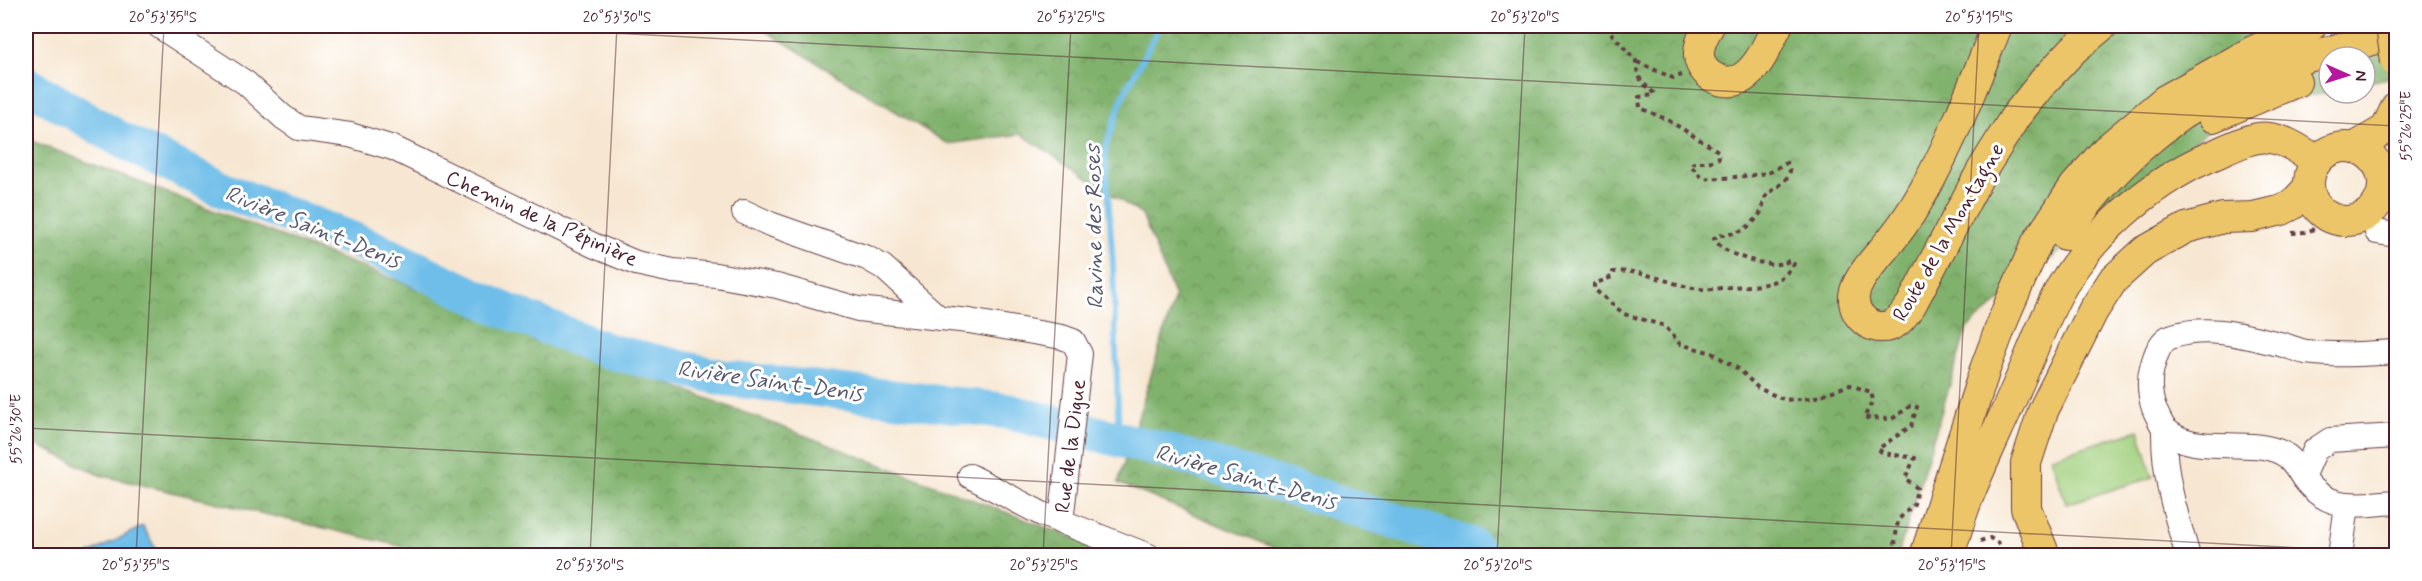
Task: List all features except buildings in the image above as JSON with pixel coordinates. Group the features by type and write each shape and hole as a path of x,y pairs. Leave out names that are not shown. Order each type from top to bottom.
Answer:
{"main road":[{"path":"1709,26 1703,35 1698,54 1702,67 1710,76 1722,81 1733,82 1744,77 1757,64 1777,26"},
{"name":"Route de la Montagne","path":"1997,26 1967,98 1925,188 1897,233 1858,282 1854,292 1854,304 1858,314 1866,323 1877,327 1889,326 1900,320 1911,305 1982,172 2015,117 2058,65 2102,26"},
{"path":"1958,491 1957,452 2007,310 2037,242 2074,187 2106,150 2165,100 2253,51 2311,26"},
{"path":"2391,26 2397,62"},
{"path":"1949,555 1958,491 1996,362 2031,287 2075,220 2113,173 2155,135 2199,104 2246,78 2317,54 2397,34"},
{"path":"2377,57 2397,53"},
{"path":"1958,491 2045,285 2084,224 2118,186 2155,155 2211,118 2263,94 2317,74"},
{"path":"2354,148 2386,129 2397,107"},
{"path":"1925,555 2057,294 2096,239 2147,194 2182,168 2240,143 2259,137 2272,137 2287,141 2313,174 2313,201 2328,216"},
{"path":"2044,555 2026,507 2026,463 2043,411 2093,311 2113,280 2145,251 2186,228 2223,218 2253,217 2282,210 2292,205 2313,174 2334,149 2344,146 2354,148 2392,171 2380,197 2382,226 2358,219 2348,221 2328,216 2281,225 2265,223 2253,217"}],"street":[{"name":"Chemin de la Pépinière","path":"159,26 246,82 283,117 300,128 350,135 393,148 595,246 636,263 673,271 777,286 858,309 939,318 1062,337 1073,342 1078,348 1080,354 1078,370"},
{"path":"744,212 770,224 867,258 883,267 939,318"},
{"path":"2188,555 2168,486 2164,457 2164,428 2154,408 2150,391 2151,370 2160,345 2170,336 2215,331 2277,343 2304,351 2358,356 2397,352"},
{"name":"Rue de la Digue","path":"1062,516 1078,370"},
{"path":"2164,428 2181,440 2264,447 2284,453 2295,463 2303,477 2320,497 2347,505 2397,502"},
{"path":"2303,477 2314,450 2330,440 2397,436"},
{"name":"Rue de la Digue","path":"970,476 1149,555"},
{"path":"2340,555 2347,505"}],"path":[{"path":"1605,26 1636,62 1673,78 1702,67"},
{"path":"1636,62 1638,75 1654,93 1654,95 1639,97 1640,108 1668,120 1718,151 1719,158 1711,163 1690,165 1706,179 1754,176 1770,172 1779,165 1787,163 1790,171 1786,182 1765,199 1761,212 1745,229 1734,235 1718,235 1714,239 1718,246 1740,256 1772,265 1790,261 1794,264 1786,275 1757,287 1701,289 1644,273 1621,271 1613,272 1612,277 1594,284 1594,289 1624,314 1665,326 1680,344 1712,352 1740,370 1758,388 1785,400 1813,398 1850,385 1871,392 1874,400 1864,418 1892,419 1910,406 1917,407 1911,426 1878,449 1883,453 1915,458 1905,478 1917,488 1914,504 1898,519 1895,542 1898,555"},
{"path":"2382,226 2392,171"},
{"path":"1977,543 1990,538 1997,542 2007,555"}],"green space":[{"path":"758,26 2396,26 2396,76 2377,80 2377,45 2317,45 2317,95 2226,116 1967,328 1898,555 1294,556 1118,483 1175,297 1142,215 1021,134 948,144"},
{"path":"26,139 1108,551 1107,555 438,555 100,475 26,440"},
{"path":"2139,430 2153,477 2066,504 2051,457"}],"water":[{"path":"143,526 159,555 88,555"}],"waterway":[{"name":"Ravine des Roses","path":"1119,440 1113,266 1105,149 1123,96 1160,26"},
{"name":"Rivière Saint-Denis","path":"26,84 123,141 226,191 369,246 502,309 608,351 724,378 1006,411 1166,451 1318,496 1473,546 1480,556"}]}
